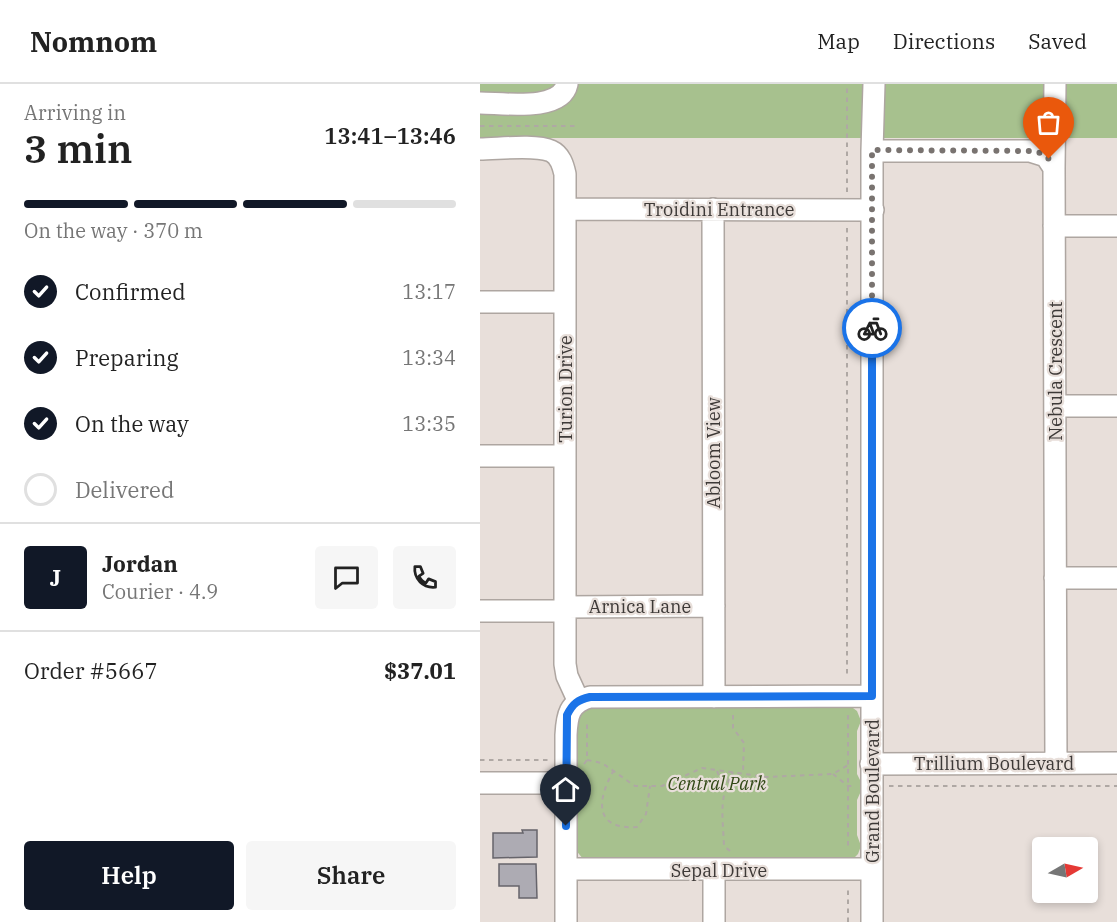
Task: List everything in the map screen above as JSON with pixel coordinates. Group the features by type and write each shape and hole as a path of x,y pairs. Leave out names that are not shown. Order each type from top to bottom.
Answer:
{"street":[{"path":"480,103 546,103 560,97 566,91 567,84"},
{"name":"Grand Boulevard","path":"872,922 872,150 874,84"},
{"name":"Nebula Crescent","path":"1055,84 1056,763"},
{"name":"Turion Drive","path":"480,149 552,151 563,166 567,676 582,707"},
{"path":"872,150 1030,151 1046,156 1054,168"},
{"name":"Troidini Entrance","path":"565,209 873,210"},
{"name":"Abloom View","path":"713,210 714,606 723,697"},
{"path":"1054,225 1117,226"},
{"path":"480,302 565,302"},
{"path":"1056,406 1117,406"},
{"path":"480,456 565,456"},
{"path":"1054,578 1117,579"},
{"name":"Arnica Lane","path":"480,611 714,606"},
{"path":"566,922 565,783 567,715 571,707 582,707 590,697 872,696"},
{"name":"Trillium Boulevard","path":"872,764 1117,763"},
{"path":"480,783 565,783"},
{"name":"Sepal Drive","path":"566,869 872,869"},
{"path":"714,922 724,870"}],"path":[{"path":"848,84 848,674"},
{"path":"480,126 578,126"},
{"path":"723,697 733,728 744,743 743,773"},
{"path":"582,707 586,760 602,763 635,786 662,786 702,768 766,777 833,774 848,765"},
{"path":"848,715 848,922"},
{"path":"480,760 550,760"},
{"path":"614,770 603,790 602,807 607,819 621,828 637,827 646,814 650,786"},
{"path":"717,770 724,788 724,846 734,856 724,870"},
{"path":"724,788 733,772"},
{"path":"833,774 848,786 1117,786"}],"green space":[{"path":"480,84 1117,84 1117,138 480,138"},
{"name":"Central Park","path":"849,705 857,711 861,721 857,731 857,774 861,782 861,791 857,800 857,835 861,846 858,854 852,860 584,860 574,848 576,716 587,706"}],"building":[{"path":"522,830 537,830 537,857 493,858 493,833 523,833"},
{"path":"499,864 536,864 537,898 519,898 519,886 499,886"}],"way so far":[{"path":"872,328 872,150 1030,151 1041,153 1049,159"}],"route":[{"path":"566,826 567,715 578,700 590,697 872,696 872,328"}]}
